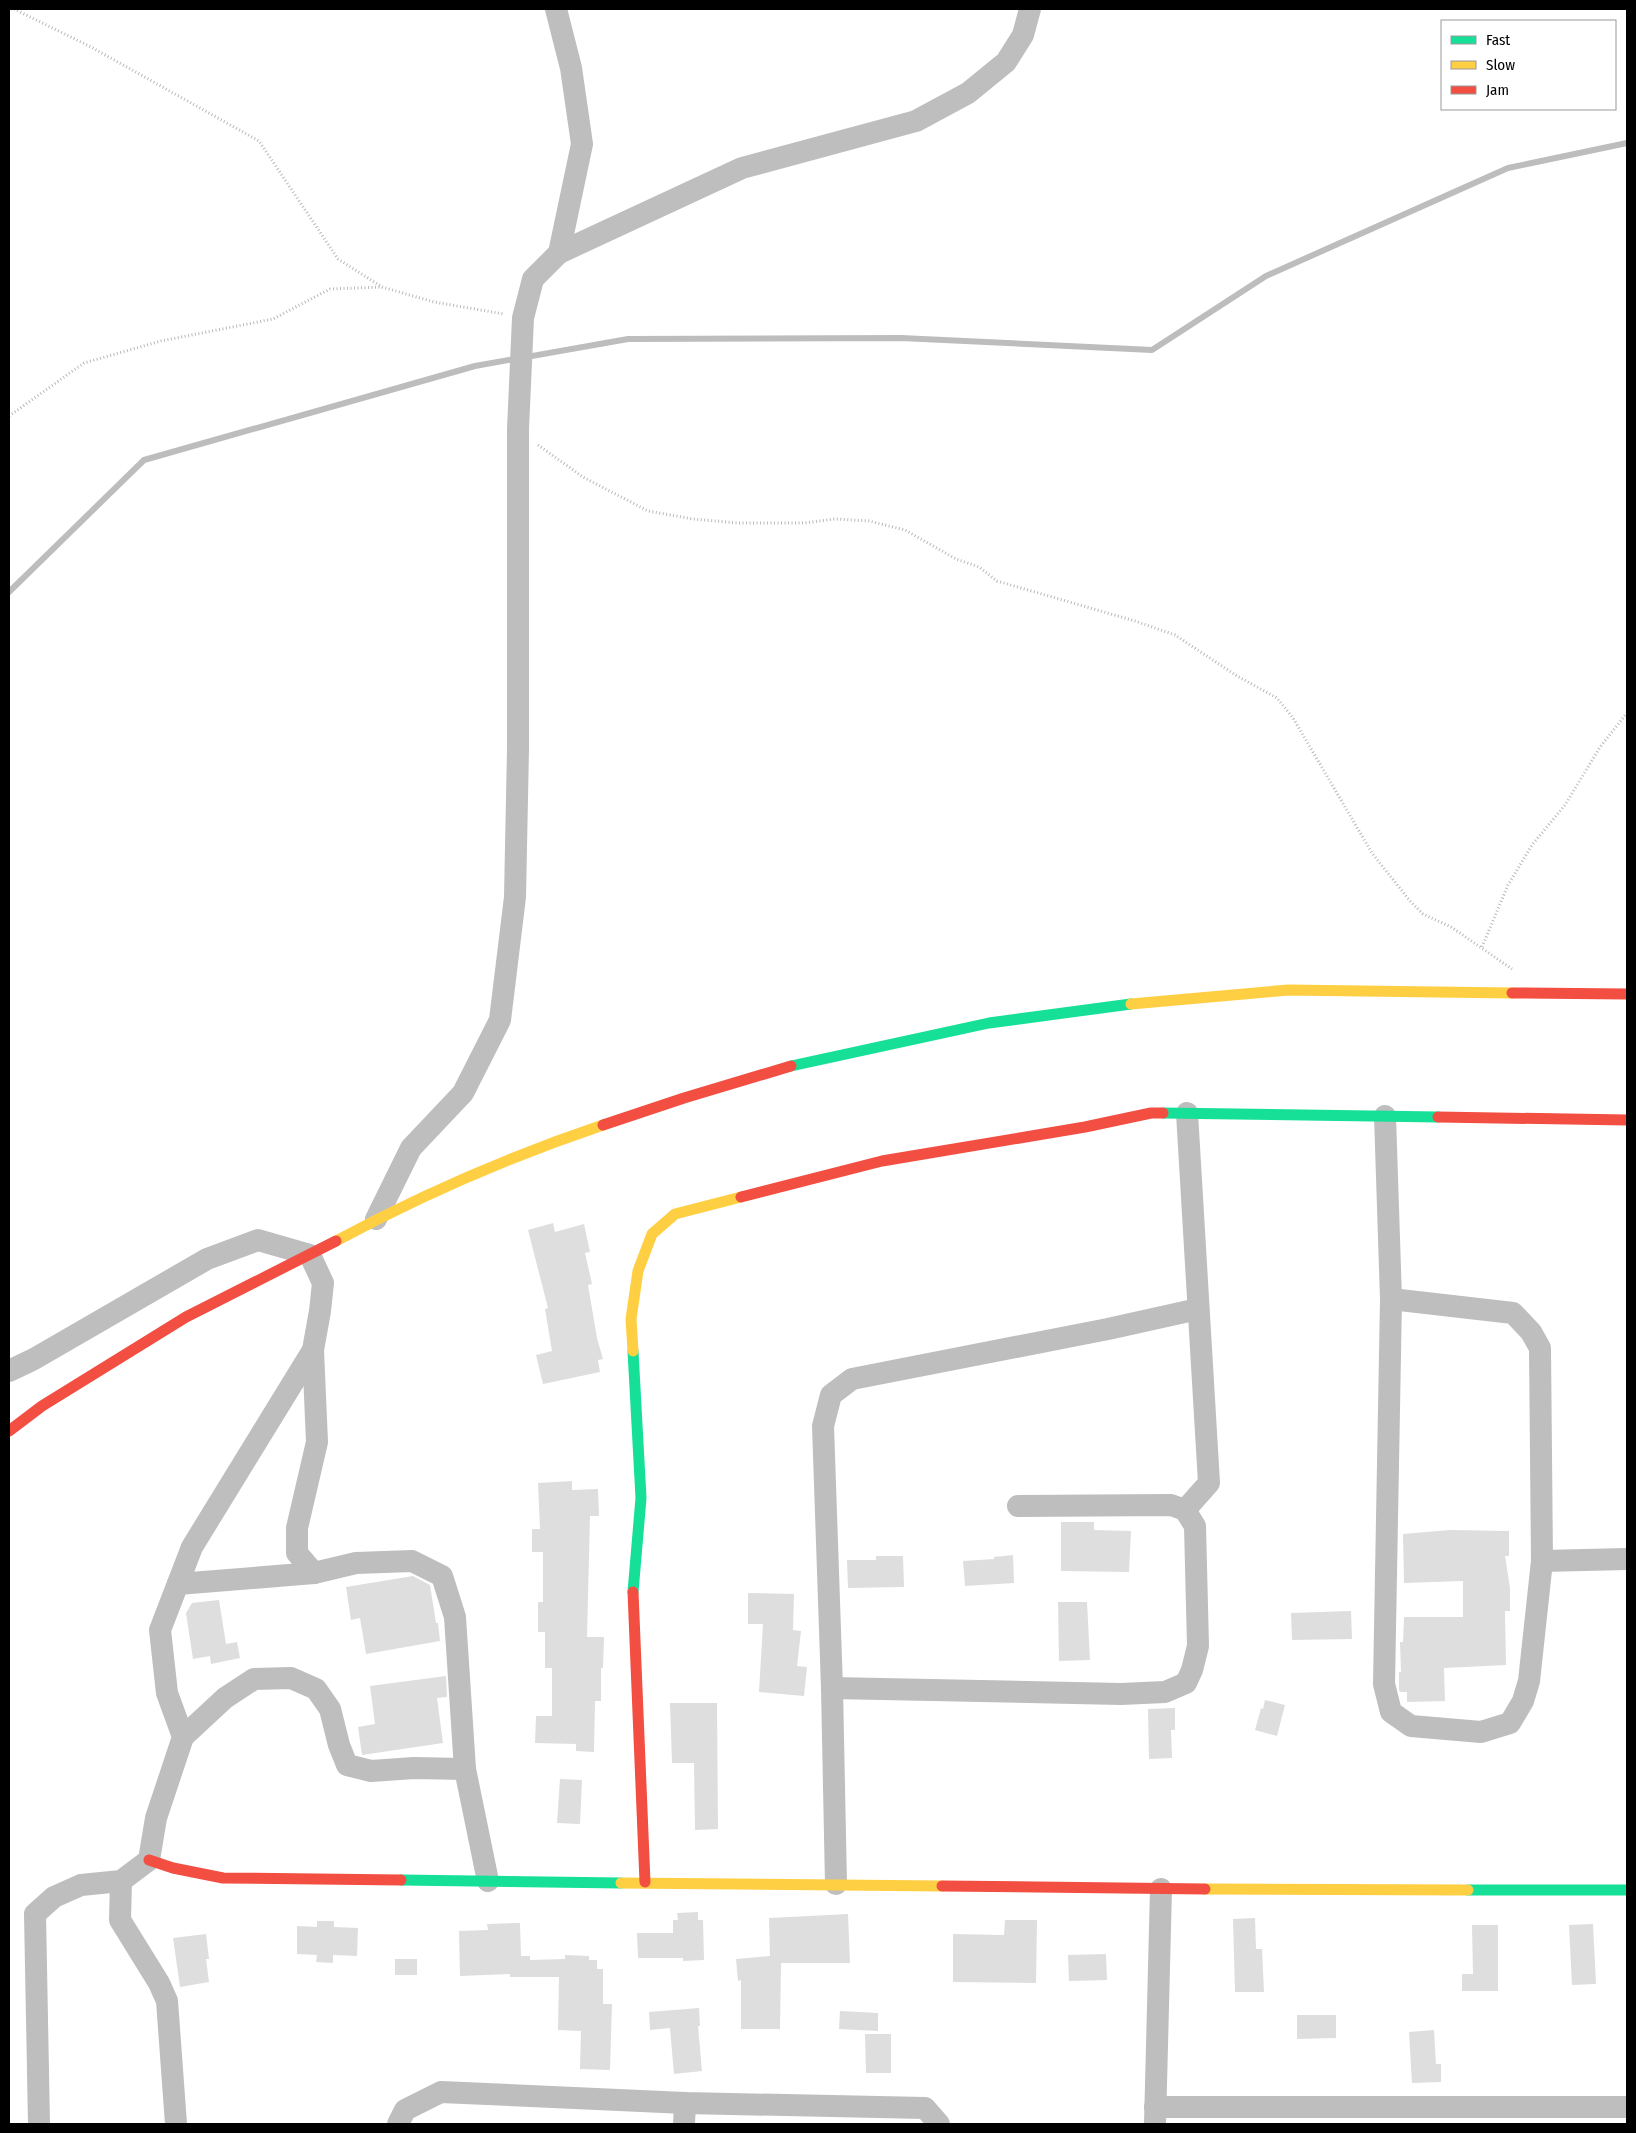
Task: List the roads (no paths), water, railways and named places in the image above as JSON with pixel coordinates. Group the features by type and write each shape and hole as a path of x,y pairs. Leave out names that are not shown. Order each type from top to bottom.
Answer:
{"street":[{"path":"556,9 571,68 582,144 559,253"},
{"path":"376,1219 411,1148 463,1093 500,1020 515,897 518,749 518,429 523,318 533,279 559,253 742,168 916,121 968,93 1006,62 1023,34 1030,9"},
{"path":"9,1432 42,1406 186,1317 310,1255 376,1219 540,1146 684,1098 802,1063 989,1023 1132,1004 1288,990 1627,994"},
{"path":"646,1882 633,1597 641,1498 631,1319 638,1271 652,1234 675,1214 882,1161 1085,1127 1151,1113 1627,1120"},
{"path":"1185,1510 1209,1483 1187,1113"},
{"path":"1385,1116 1390,1300 1384,1684 1391,1712 1411,1726 1481,1732 1510,1723 1523,1701 1529,1681 1542,1561 1540,1348 1531,1332 1513,1313 1390,1300"},
{"path":"9,1372 207,1259 258,1240 310,1255"},
{"path":"310,1255 322,1283 320,1311 313,1350 317,1442 297,1528 297,1553 314,1573"},
{"path":"836,1884 832,1688 823,1426 831,1395 852,1379 1108,1329 1198,1309"},
{"path":"183,1737 167,1693 160,1630 192,1547 313,1350"},
{"path":"832,1688 1121,1694 1165,1692 1186,1683 1192,1670 1198,1646 1195,1526 1185,1510 1171,1505 1018,1506"},
{"path":"1542,1561 1627,1559"},
{"path":"178,1584 314,1573 356,1563 412,1561 442,1576 455,1616 465,1769 488,1881"},
{"path":"39,2124 35,1914 54,1897 81,1885 121,1881 149,1860 156,1818 183,1737 225,1698 254,1679 291,1678 316,1689 330,1709 339,1745 347,1765 371,1771 414,1768 465,1769"},
{"path":"149,1860 173,1868 223,1878 1161,1889 1627,1890"},
{"path":"121,1881 120,1920 159,1983 167,2001 176,2124"},
{"path":"1161,1889 1155,2115 1483,2116 1627,2108"},
{"path":"398,2124 405,2110 441,2092 685,2114 925,2108 939,2124"}],"waterway":[{"path":"9,592 144,460 475,366 628,339 901,338 1152,350 1266,276 1508,168 1627,143"}]}
